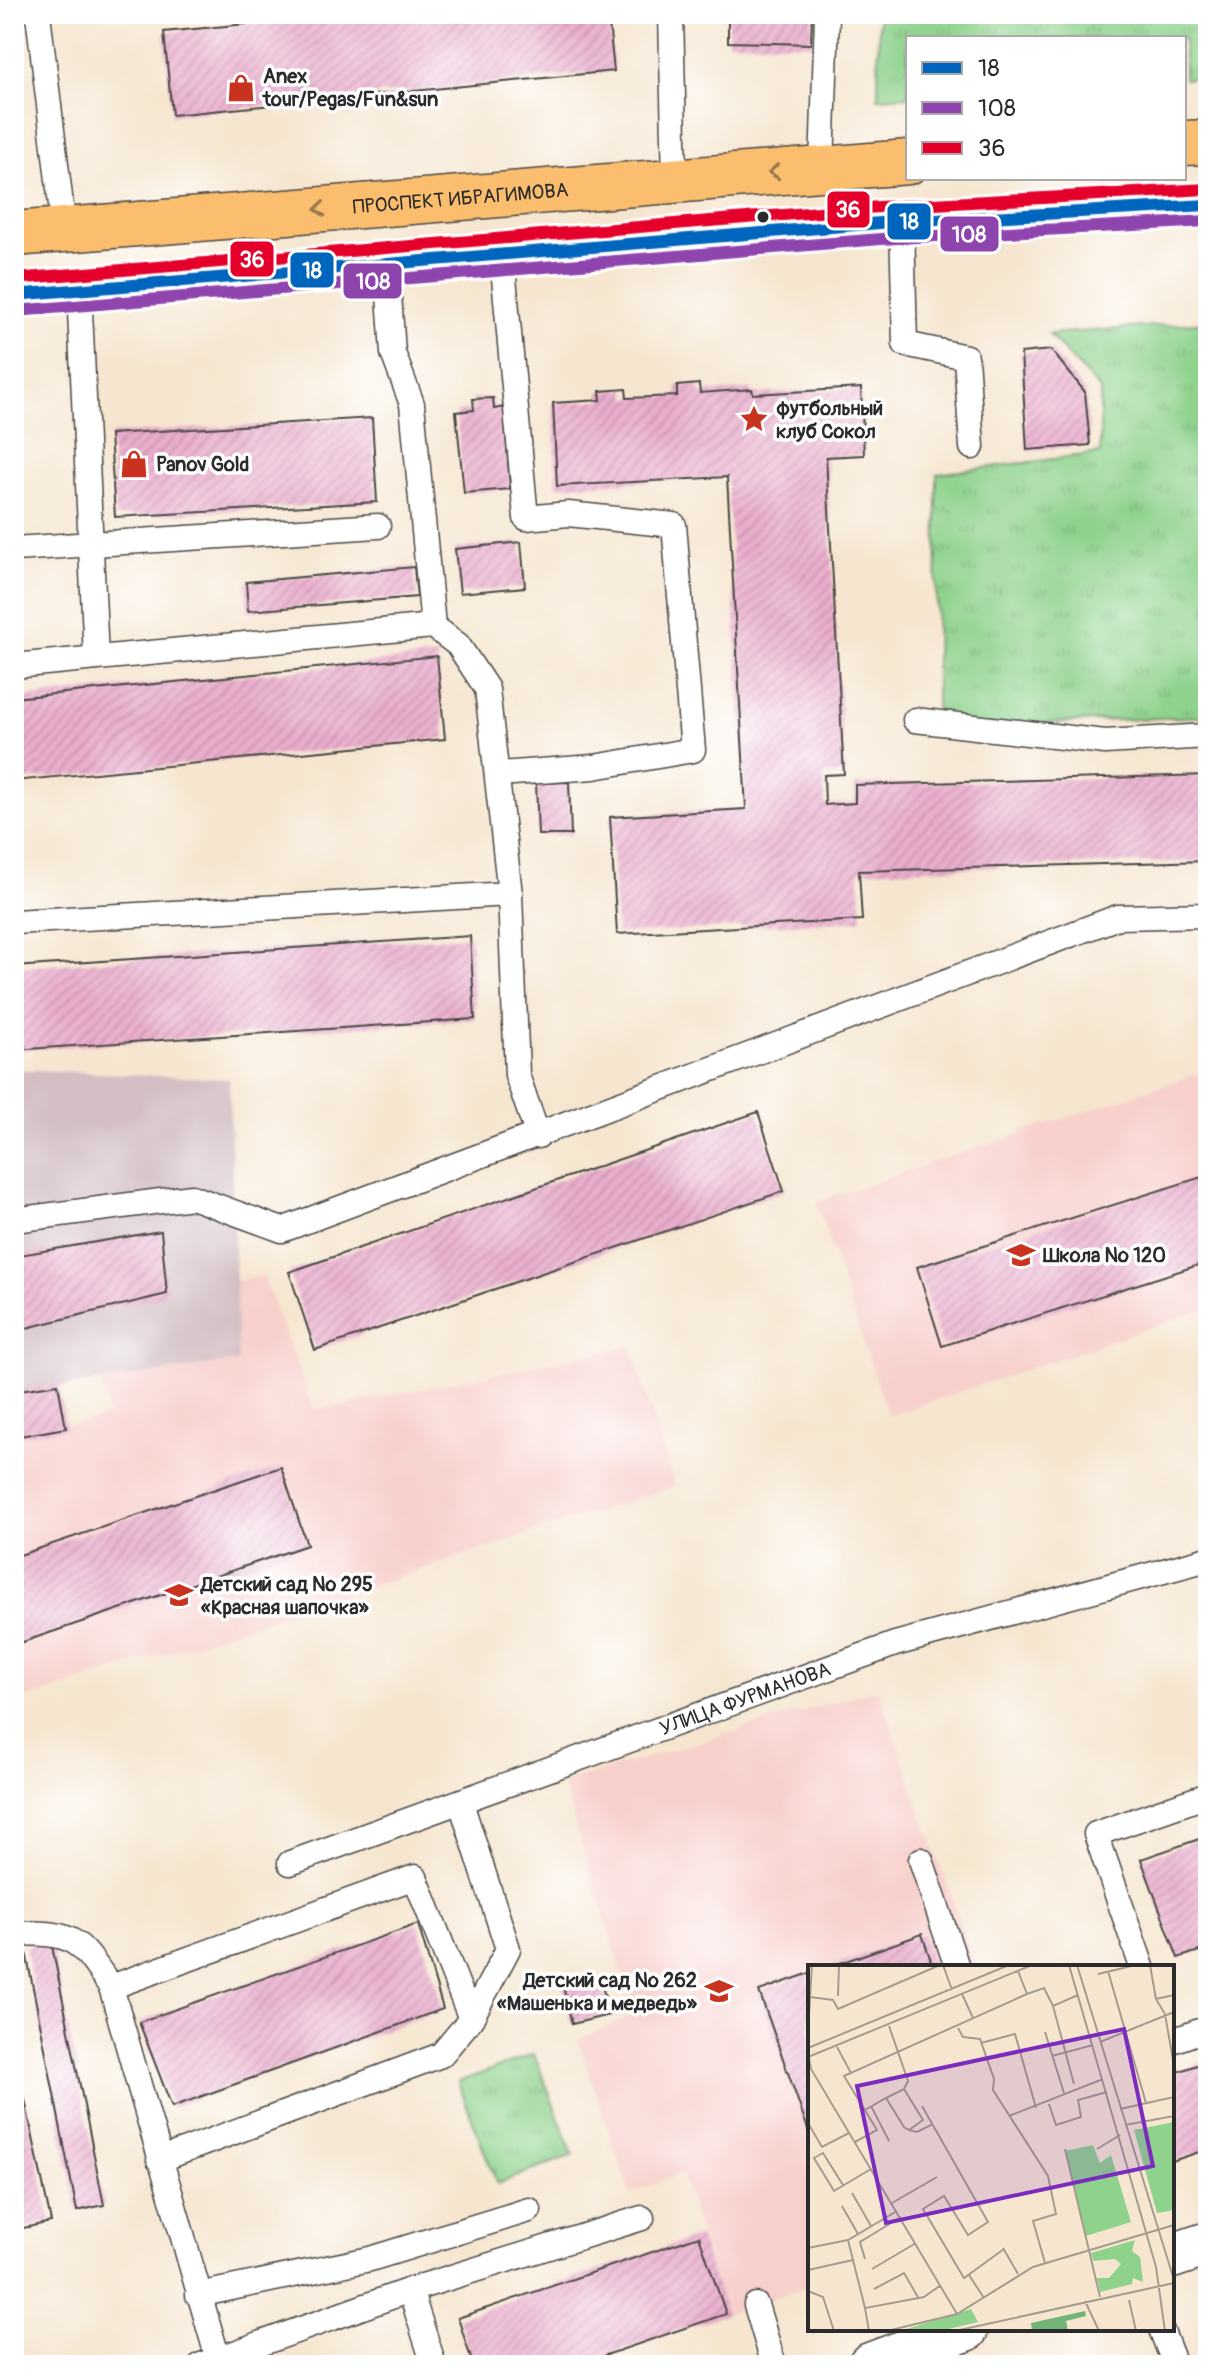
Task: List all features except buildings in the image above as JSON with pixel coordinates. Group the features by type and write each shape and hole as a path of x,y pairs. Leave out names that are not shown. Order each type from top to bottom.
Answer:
{"main road":[{"path":"1186,143 1208,142"},
{"name":"ПРОСПЕКТ ИБРАГИМОВА","path":"14,234 906,162"},
{"path":"14,295 902,222 1208,205"}],"street":[{"path":"870,2365 961,2331"}],"lane":[{"path":"38,14 64,230"},
{"path":"671,14 675,180"},
{"path":"822,167 827,14"},
{"path":"902,222 905,352 966,357 972,447"},
{"path":"499,774 594,767 693,750 674,525 568,514 526,518 502,256"},
{"path":"387,265 393,353 412,404 433,626"},
{"path":"79,289 96,658"},
{"path":"14,549 378,526"},
{"path":"14,666 433,626 458,645 487,689 499,774 510,894 517,1075 538,1136"},
{"path":"915,720 1105,742 1208,736"},
{"path":"14,922 510,894"},
{"path":"14,1220 192,1197 282,1230 1118,917 1208,915"},
{"name":"УЛИЦА ФУРМАНОВА","path":"290,1863 895,1644 1208,1559"},
{"path":"1141,1965 1096,1834 1208,1795"},
{"path":"159,2160 441,2055 471,2019 508,1949 461,1803"},
{"path":"921,1860 956,1965"},
{"path":"111,1987 415,1877 471,2019"},
{"path":"14,1934 49,1932 82,1945 111,1987 198,2295 209,2362 410,2290 642,2218"},
{"path":"1174,2040 1208,2028"},
{"path":"198,2295 370,2259 529,2210"},
{"path":"410,2290 434,2365"},
{"path":"756,2305 774,2365"},
{"path":"1162,2331 1175,2365"}],"shaded area":[{"path":"14,1069 229,1079 238,1361 14,1394"},
{"name":"Школа № 120","path":"1208,1070 1208,1308 888,1416 816,1202"},
{"name":"Детский сад № 295 «Красная шапочка»","path":"263,1275 314,1411 631,1346 675,1486 14,1703 14,1438 109,1416 86,1317"},
{"name":"Детский сад № 262 «Машенька и медведь»","path":"878,1689 975,1965 808,1965 808,2287 726,2314 681,2173 630,2194 578,2040 635,2014 562,1783"}],"green space":[{"path":"879,14 1208,14 1208,77 1186,79 1186,36 906,36 906,96 878,98"},
{"path":"1208,322 1208,716 936,728 937,474 1100,453 1100,390 1049,334"},
{"path":"534,2054 573,2155 497,2184 458,2082"}],"transit line":[{"name":"36","path":"14,279 879,207 1207,189"},
{"name":"18","path":"14,295 880,223 1208,205"},
{"name":"108","path":"15,311 881,239 1208,221"}],"place":[{"name":"Anex tour/Pegas/Fun&sun","path":"241,88"},
{"name":"футбольный клуб Сокол","path":"754,419"},
{"name":"Panov Gold","path":"134,464"},
{"name":"Школа № 120","path":"1021,1255"},
{"name":"Детский сад № 295 «Красная шапочка»","path":"179,1595"},
{"name":"Детский сад № 262 «Машенька и медведь»","path":"719,1991"}]}
